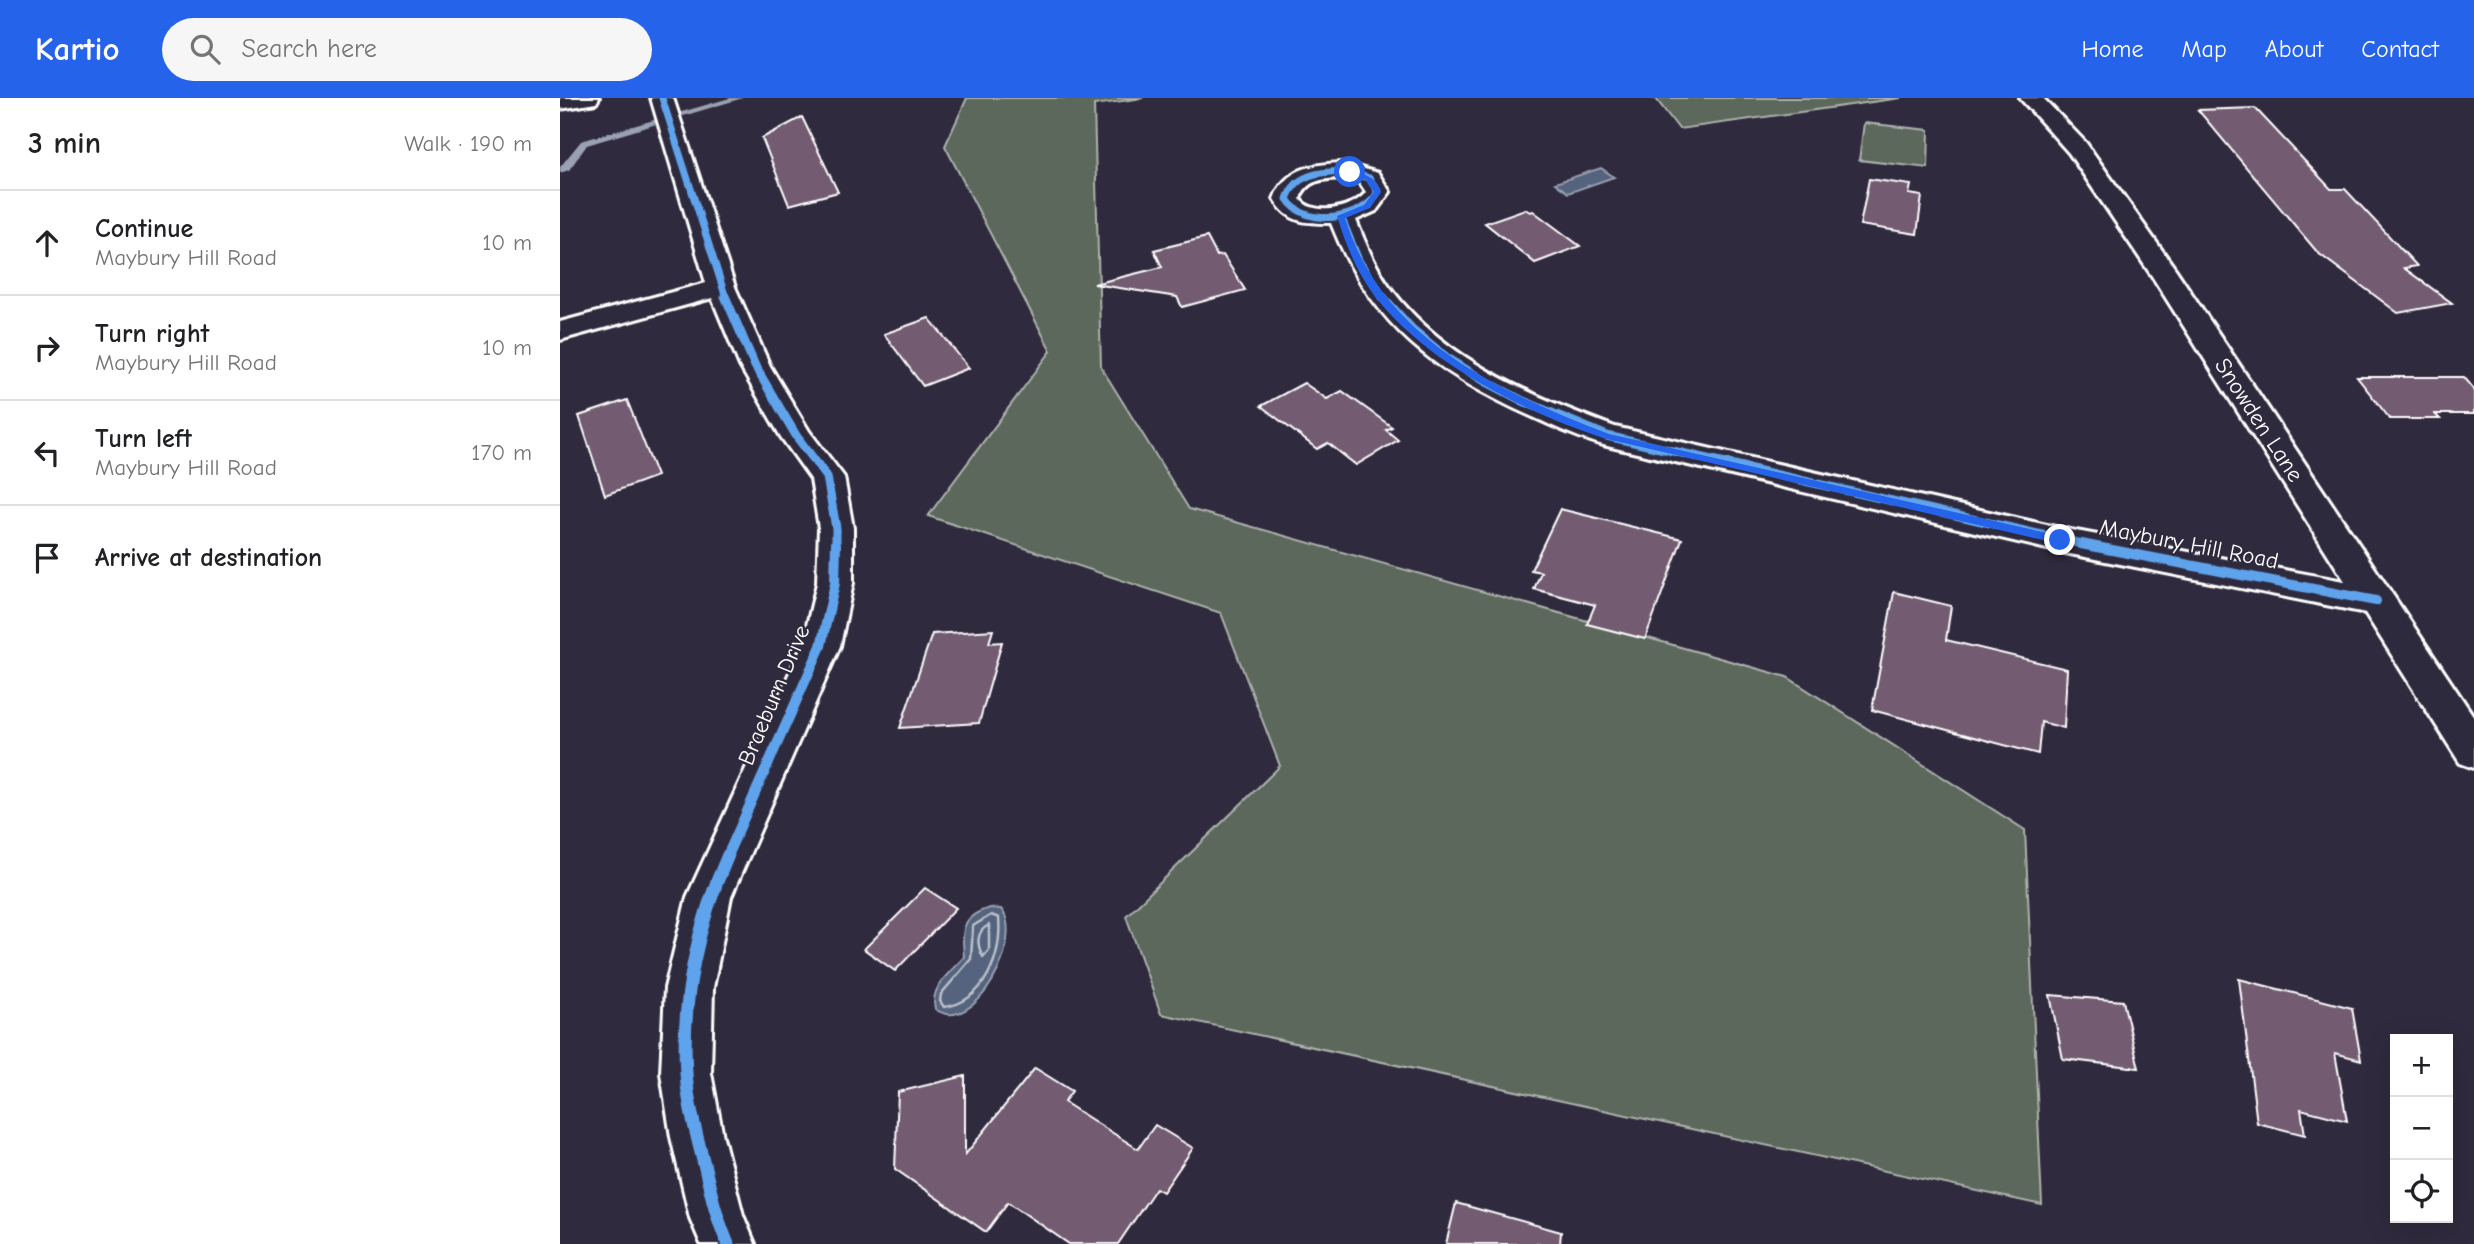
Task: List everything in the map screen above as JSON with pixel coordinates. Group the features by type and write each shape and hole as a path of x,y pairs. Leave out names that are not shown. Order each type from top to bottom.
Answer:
{"street":[{"path":"560,102 588,98"},
{"name":"Snowden Lane","path":"2031,98 2078,148 2166,276 2474,751"},
{"name":"Braeburn Drive","path":"667,112 721,287 755,366 796,437 827,477 836,528 835,583 821,646 709,897 690,988 685,1073 717,1218 728,1244"},
{"name":"Maybury Hill Road","path":"1341,216 1349,245 1369,281 1395,313 1436,350 1502,391 1544,412 1607,436 2060,540 2376,601"},
{"path":"560,331 721,287"}],"green space":[{"path":"967,98 1143,98 1094,105 1101,367 1189,509 1787,677 2025,830 2042,1205 1161,1014 1126,916 1280,766 1221,613 928,516 1051,351 945,146"},
{"path":"1650,98 1901,98 1679,129 1656,99"},
{"path":"1864,123 1929,130 1928,168 1859,160"}],"water":[{"path":"1601,168 1614,177 1568,193 1555,183"},
{"path":"1001,909 1007,923 1007,941 1002,961 992,981 980,998 966,1010 950,1014 935,1009 938,987 964,957 963,932 968,920 980,911"}],"building":[{"path":"2255,108 2331,189 2345,189 2417,266 2404,268 2452,303 2398,313 2318,253 2198,110"},
{"path":"802,117 838,192 789,205 762,138"},
{"path":"1869,179 1911,185 1909,194 1922,196 1917,234 1860,225"},
{"path":"1525,209 1533,211 1580,246 1535,263 1485,223"},
{"path":"1207,237 1217,256 1223,255 1245,290 1182,307 1177,297 1094,284 1162,267 1154,250"},
{"path":"929,318 969,368 923,386 884,334"},
{"path":"2357,377 2464,377 2474,389 2474,414 2435,414 2440,419 2390,419"},
{"path":"1304,383 1327,399 1342,391 1392,427 1386,430 1398,440 1356,465 1328,443 1317,449 1261,406"},
{"path":"627,400 657,476 605,495 579,416"},
{"path":"1560,509 1682,539 1645,639 1587,624 1595,605 1534,589 1541,572 1531,570"},
{"path":"1894,592 1951,606 1946,640 2067,669 2064,728 2041,722 2038,754 1872,710"},
{"path":"993,630 989,643 1002,642 979,723 900,728 932,634"},
{"path":"925,888 956,908 895,971 864,949"},
{"path":"2239,979 2352,1008 2361,1060 2335,1053 2347,1121 2301,1109 2305,1135 2257,1123"},
{"path":"2050,995 2123,1001 2139,1068 2063,1059"},
{"path":"1035,1068 1072,1091 1064,1102 1138,1149 1155,1125 1193,1148 1163,1192 1156,1188 1118,1244 1069,1244 1008,1202 986,1232 895,1169 898,1092 965,1076 965,1155"},
{"path":"1456,1203 1561,1232 1560,1244 1446,1244"}],"waterway":[{"path":"560,170 566,168 584,143 739,98"}],"cycle path":[{"path":"662,98 721,287 755,366 797,437 827,477 836,528 835,583 821,646 709,897 689,988 686,1073 697,1137 717,1218 728,1244"},
{"path":"1341,216 1311,215 1293,209 1287,199 1290,188 1302,178 1320,172 1343,171 1369,178 1378,192 1375,197 1362,208 1341,216 1359,260 1383,297 1412,329 1446,357 1483,380 1523,401 1607,436 2060,540 2376,601"}],"route":[{"path":"1350,172 1369,178 1377,192 1367,207 1341,216 1349,245 1369,281 1395,313 1436,350 1481,380 1544,412 1607,436 2060,540"}]}
